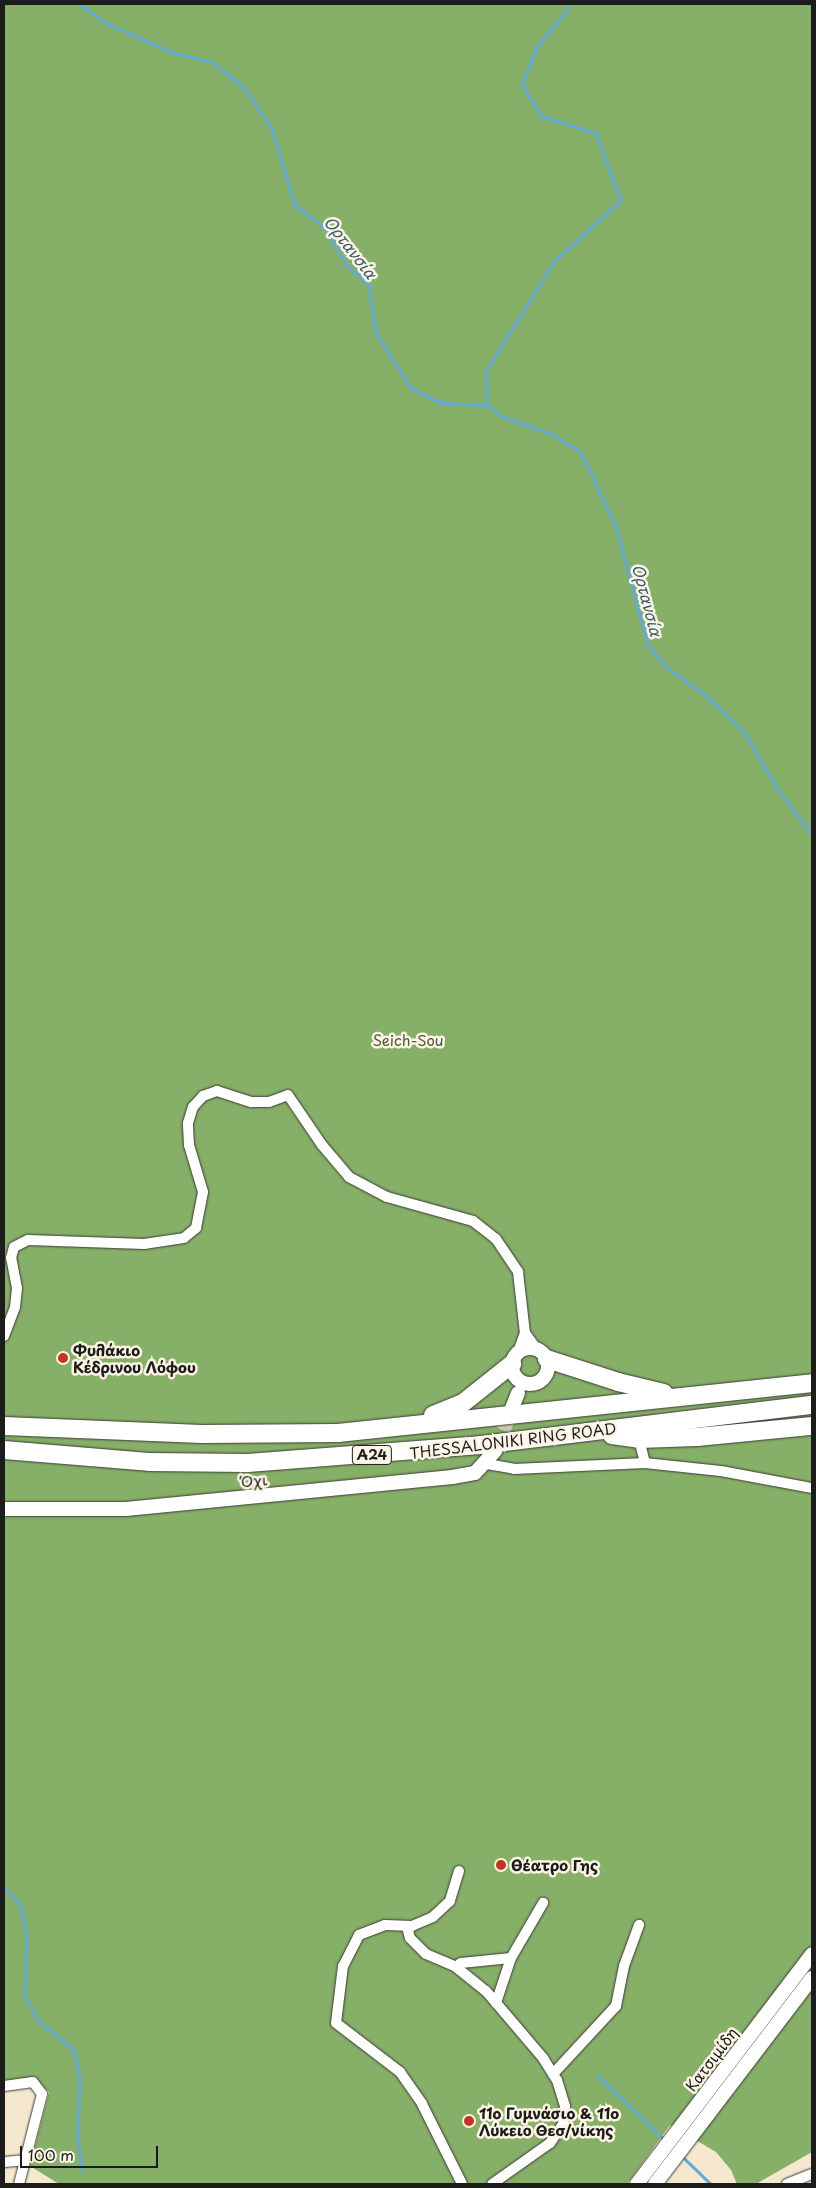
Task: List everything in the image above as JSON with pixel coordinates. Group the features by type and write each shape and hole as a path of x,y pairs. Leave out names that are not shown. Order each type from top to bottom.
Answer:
{"highway":[{"path":"541,1354 618,1382 679,1396"},
{"path":"414,1423 463,1403 515,1365"},
{"name":"THESSALONIKI RING ROAD","path":"4,1426 74,1431 246,1434 338,1433 414,1423 812,1384"},
{"name":"THESSALONIKI RING ROAD","path":"4,1450 149,1462 247,1463 381,1455 594,1432 812,1405"},
{"path":"594,1432 639,1439 697,1438 812,1426"},
{"path":"4,1460 110,1468 149,1462"}],"main road":[{"path":"515,1365 541,1354 547,1374 518,1393"},
{"path":"515,1365 532,1385"},
{"path":"512,1408 518,1393 515,1365"},
{"path":"487,1464 496,1450"},
{"name":"Όχι","path":"4,1509 136,1508 452,1477 475,1473 487,1464"},
{"name":"Κατσιμίδη","path":"637,2184 812,1954"},
{"name":"Κατσιμίδη","path":"654,2184 812,1978"}],"street":[{"path":"4,1336 15,1307 17,1288 11,1258 14,1247 28,1240 144,1244 184,1238 196,1228 203,1192 189,1144 188,1123 193,1107 203,1096 217,1091 252,1102 269,1102 288,1096 322,1145 350,1176 386,1197 473,1221 496,1239 518,1272 525,1333 515,1365"},
{"path":"525,1333 541,1354"},
{"path":"639,1439 645,1462"},
{"path":"487,1464 514,1469 645,1462 721,1470 812,1488"},
{"path":"459,1872 456,1889 444,1908 429,1920 407,1927 385,1925 359,1935 343,1966 336,2023 400,2072 422,2104 462,2184"},
{"path":"496,2002 511,1958 543,1903"},
{"path":"553,2074 616,2006 624,1966 639,1925"},
{"path":"407,1927 410,1938 426,1954 456,1967 496,2002 553,2074 565,2106 559,2132 531,2160 492,2184"},
{"path":"456,1967 460,1963 511,1958"},
{"path":"4,2086 32,2082 38,2086 42,2101 19,2184"},
{"path":"4,2162 25,2160"},
{"path":"787,2184 812,2174"}],"green space":[{"name":"Seich-Sou","path":"4,4 812,4 812,2152 756,2184 737,2184 731,2170 716,2152 670,2125 627,2184 59,2184 30,2166 49,2092 32,2077 4,2081"}],"waterway":[{"name":"Ορτανσία","path":"80,4 108,24 169,51 212,62 243,86 272,128 295,205 323,226 347,265 369,285 376,333 411,388 442,403 488,405"},
{"name":"Ορτανσία","path":"572,4 538,46 522,84 541,116 596,133 621,201 555,261 486,372 488,405 501,416 552,434 581,452 616,526 648,645 669,669 704,694 744,731 776,786 812,835"},
{"path":"4,1887 21,1905 27,1937 25,1995 38,2021 74,2049 80,2080 78,2134 82,2171"},
{"path":"597,2075 664,2139"},
{"path":"683,2157 711,2184"}],"tunnel":[{"path":"496,1450 512,1408"}],"place":[{"name":"Φυλάκιο Κέδρινου Λόφου","path":"63,1358"},
{"name":"Θέατρο Γης","path":"501,1865"},
{"name":"11ο Γυμνάσιο & 11ο Λύκειο Θεσ/νίκης","path":"469,2121"}]}
